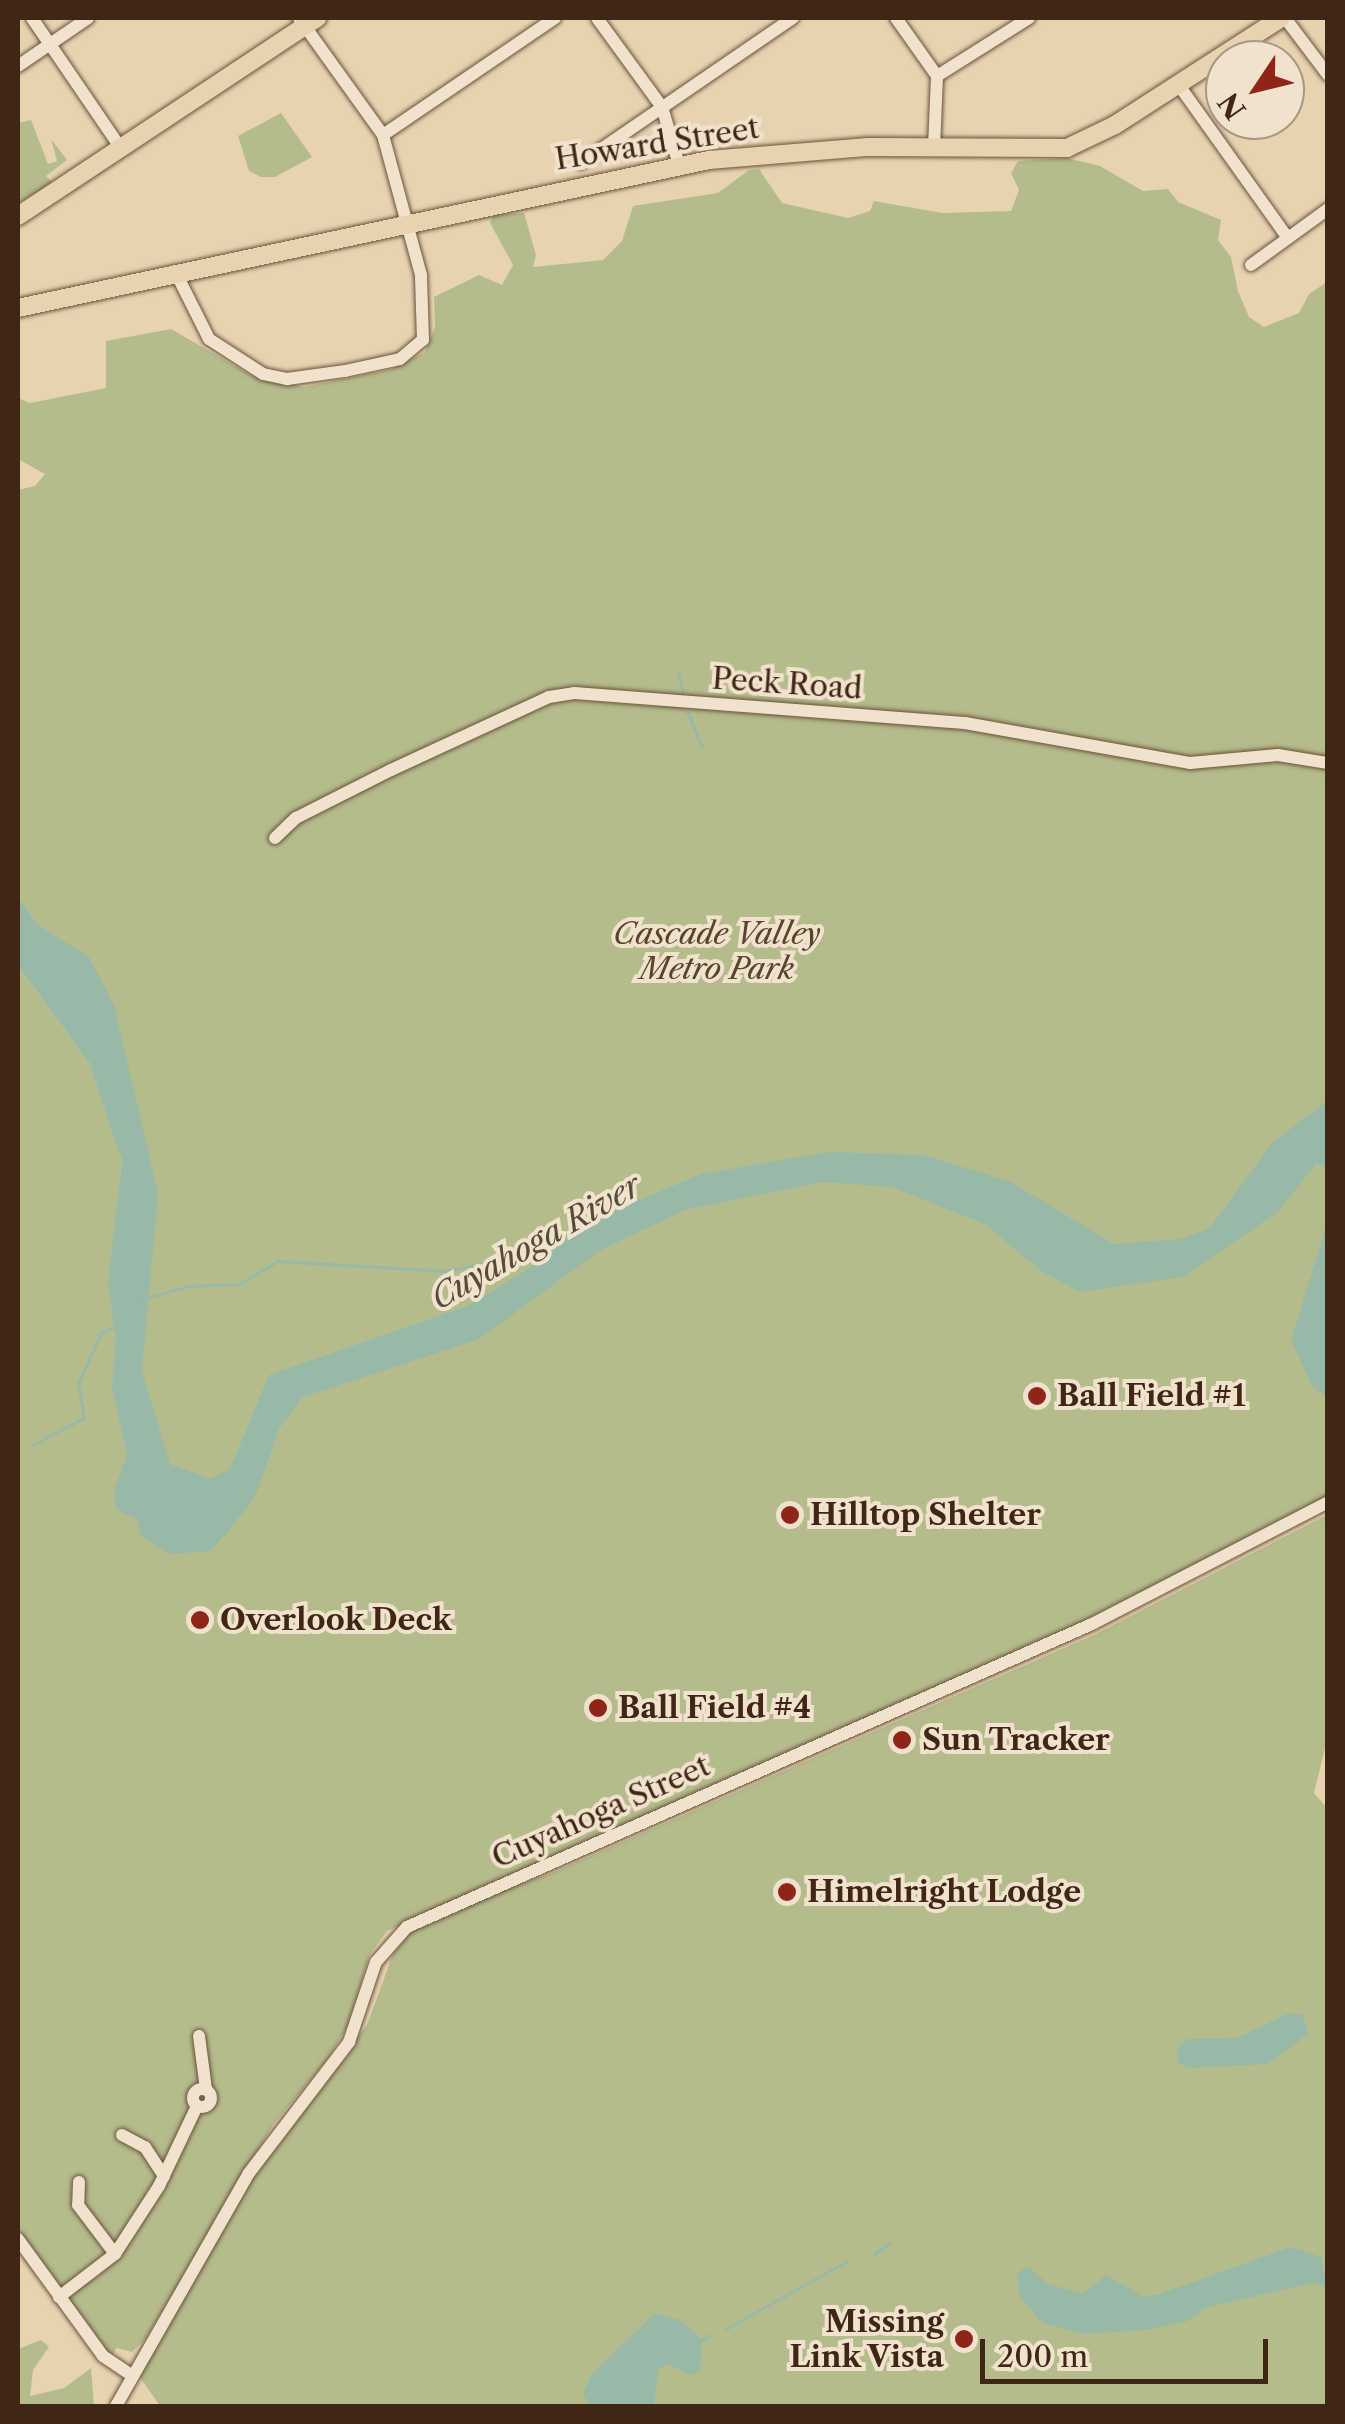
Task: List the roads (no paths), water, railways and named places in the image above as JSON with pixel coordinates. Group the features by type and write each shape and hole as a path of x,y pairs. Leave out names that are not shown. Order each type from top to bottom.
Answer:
{"main road":[{"name":"Howard Street","path":"18,308 679,165 814,149 1067,148 1283,18"},
{"path":"18,216 122,150 307,20"}],"street":[{"path":"32,18 122,150"},
{"path":"18,66 88,18"},
{"path":"383,134 555,18"},
{"path":"597,18 662,107 679,165"},
{"path":"581,163 793,18"},
{"path":"896,18 938,76 934,149"},
{"path":"938,76 1029,18"},
{"path":"1283,18 1328,75"},
{"path":"175,271 192,314 239,364 287,379 400,359 423,340 426,308 383,134 307,20"},
{"path":"1178,84 1288,238"},
{"path":"1250,265 1328,210"},
{"name":"Peck Road","path":"275,838 296,818 392,770 550,697 574,693 965,722 1190,763 1278,756 1328,763"},
{"name":"Cuyahoga Street","path":"116,2406 130,2374 249,2173 350,2042 376,1962 407,1928 1075,1632 1328,1502"},
{"path":"59,2297 116,2254 164,2176 197,2106 193,2094 206,2089 199,2036"},
{"path":"122,2135 145,2147 164,2176"},
{"path":"79,2182 78,2204 116,2254"},
{"path":"18,2240 110,2364 130,2374"}],"waterway":[{"path":"678,671 683,690"},
{"path":"688,712 702,746"},
{"name":"Cuyahoga River","path":"143,1299 189,1286 239,1284 278,1261 446,1271 543,1250"},
{"path":"32,1445 84,1418 78,1384 101,1333 116,1326"},
{"path":"874,2254 890,2243"},
{"path":"726,2329 847,2261"},
{"path":"702,2340 710,2335"}],"place":[{"name":"Ball Field #1","path":"1037,1396"},
{"name":"Hilltop Shelter","path":"790,1515"},
{"name":"Overlook Deck","path":"200,1620"},
{"name":"Ball Field #4","path":"598,1708"},
{"name":"Sun Tracker","path":"902,1740"},
{"name":"Himelright Lodge","path":"787,1892"},
{"name":"Missing Link Vista","path":"964,2339"}],"park label":[{"name":"Cascade Valley Metro Park","path":"717,951"}]}
